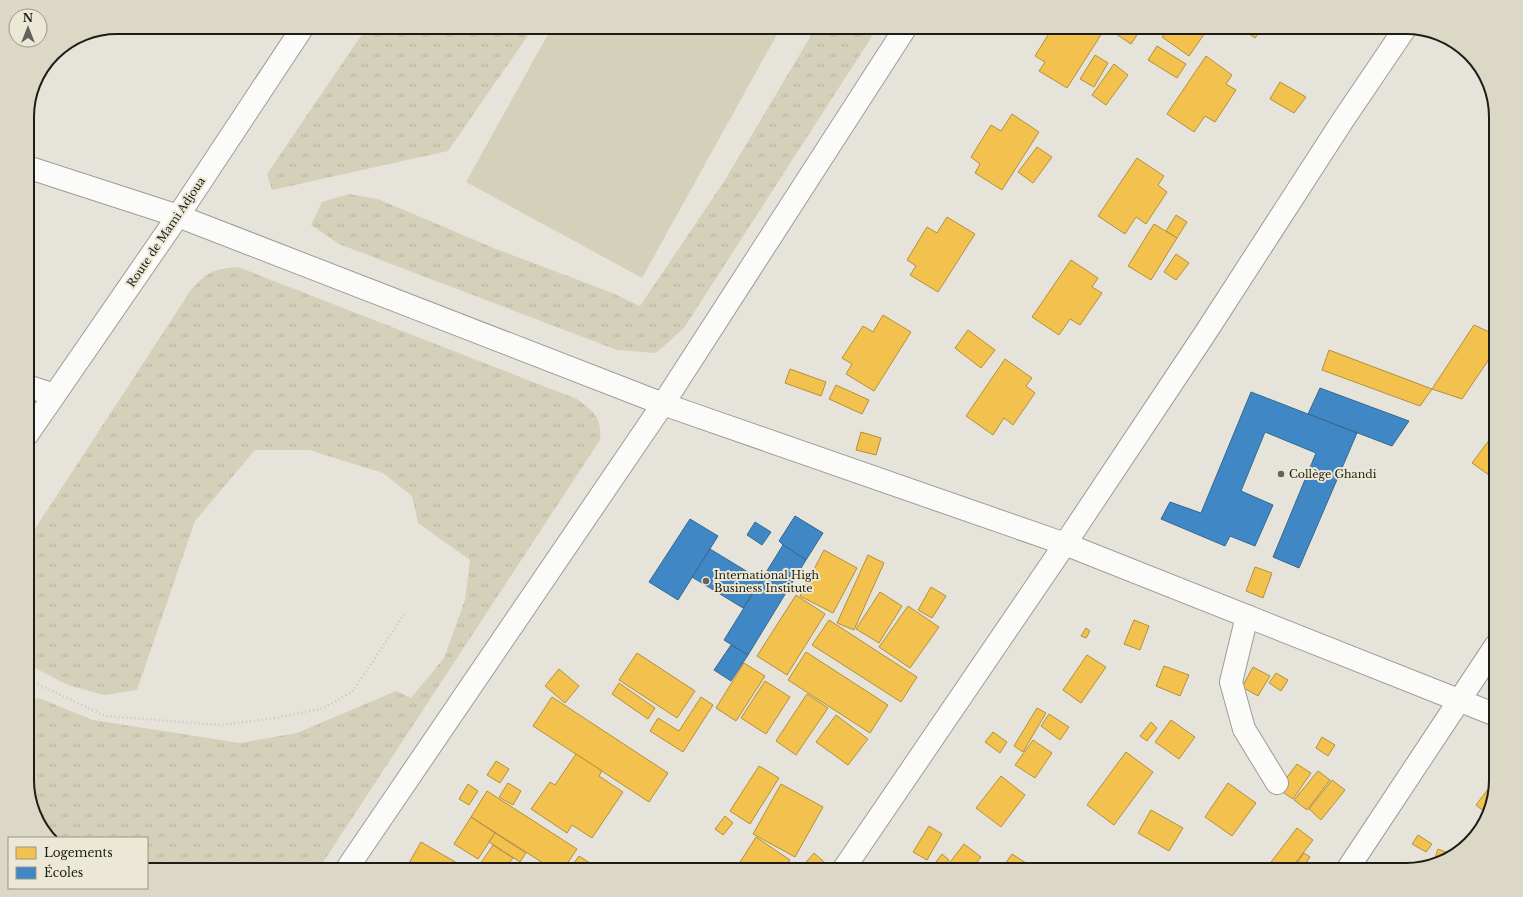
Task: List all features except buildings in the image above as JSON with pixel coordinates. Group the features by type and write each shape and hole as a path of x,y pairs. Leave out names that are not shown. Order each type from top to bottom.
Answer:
{"street":[{"name":"Route de Mami Adjoua","path":"34,425 178,216 298,34"},
{"path":"351,863 663,404 901,34"},
{"path":"848,863 1065,544 1212,322 1343,120 1401,34"},
{"path":"34,168 178,216 663,404 1065,544 1489,712"},
{"path":"34,388 54,395"},
{"path":"1247,616 1231,682 1244,729 1277,784"},
{"path":"1352,863 1489,655"}],"path":[{"path":"34,682 105,716 221,725 276,718 324,708 353,691 405,613"}],"green space":[{"path":"362,34 529,34 448,151 272,190 267,174"},
{"path":"548,34 777,34 642,278 466,182"},
{"path":"812,34 873,34 684,328 656,353 617,350 339,244 311,225 322,202 349,194 378,199 496,249 610,292 640,306 725,180"},
{"path":"238,267 577,399 596,416 600,426 600,440 323,863 148,863 148,837 56,837 45,822 38,807 34,786 34,699 39,698 93,720 240,743 297,733 396,691 411,698 444,658 465,600 470,560 418,523 412,496 383,473 309,450 255,450 195,521 137,690 104,695 68,685 34,668 34,530 191,290 207,275 223,269"}],"place":[{"name":"Collège Ghandi","path":"1281,474"},
{"name":"International High Business Institute","path":"706,581"}]}
